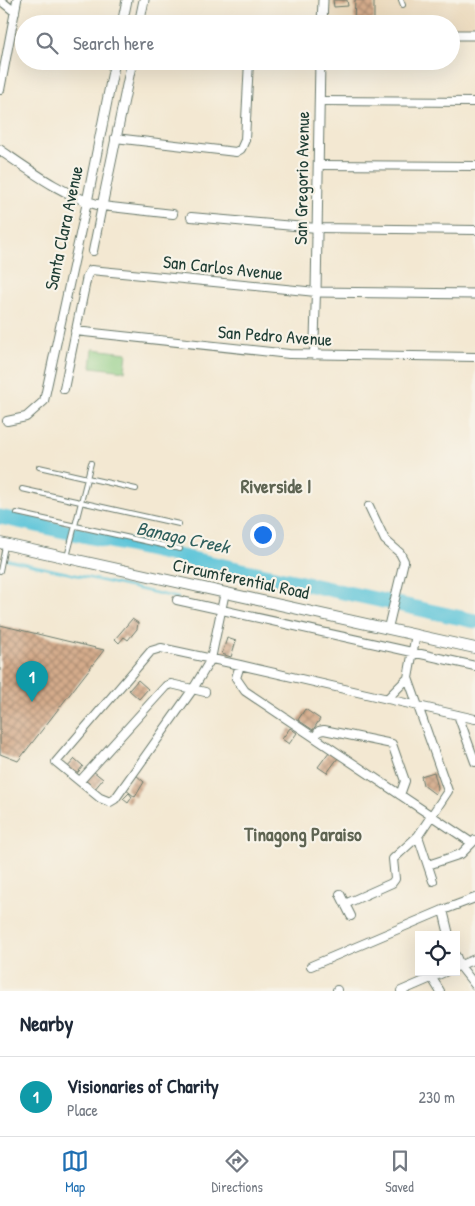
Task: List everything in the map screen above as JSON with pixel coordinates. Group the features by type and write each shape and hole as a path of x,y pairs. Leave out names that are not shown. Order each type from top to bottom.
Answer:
{"main road":[{"name":"Circumferential Road","path":"3,543 67,558 223,603 303,621 388,628 475,648"}],"street":[{"path":"0,0 15,12"},
{"path":"0,90 17,0"},
{"path":"124,15 127,0"},
{"path":"141,15 144,0"},
{"path":"322,15 323,0"},
{"path":"460,35 475,35"},
{"name":"Santa Clara Avenue","path":"7,421 26,417 44,401 113,70"},
{"name":"Santa Clara Avenue","path":"93,251 130,70"},
{"path":"115,138 236,152 241,149 245,140 249,70"},
{"name":"San Gregorio Avenue","path":"314,355 320,70"},
{"path":"320,101 475,102"},
{"path":"0,150 43,180 87,202 102,206 173,214"},
{"path":"318,165 475,166"},
{"path":"191,217 317,228 475,230"},
{"name":"San Carlos Avenue","path":"64,389 87,276 91,270 316,292 475,294"},
{"name":"San Pedro Avenue","path":"75,331 264,353 475,357"},
{"path":"369,506 385,540 400,554 404,561 388,628"},
{"path":"177,600 223,603 303,621 475,666"},
{"path":"223,603 211,659 193,689 114,799 110,802 100,798 57,765 58,757 151,651 161,648 211,659 240,665 475,719"},
{"path":"345,904 392,883 395,879 393,859 418,836 446,794 448,787 408,678 416,634"},
{"path":"240,665 236,678 244,691 474,842 461,854 428,865"},
{"path":"387,699 408,678"},
{"path":"80,781 166,686 171,684 205,692"},
{"path":"458,715 475,762"},
{"path":"315,737 319,731 324,730 392,744 405,782 400,795"},
{"path":"418,836 433,882"},
{"path":"340,894 351,916"},
{"path":"311,966 475,898"},
{"path":"443,910 448,931"},
{"path":"460,965 475,959"},
{"path":"460,968 475,985"},
{"path":"401,991 436,976"},
{"path":"432,978 440,991"}],"lane":[{"path":"402,0 403,5"},
{"path":"67,558 91,463"},
{"path":"39,467 136,489"},
{"path":"22,489 179,524"},
{"path":"17,512 75,528 180,549"},
{"path":"0,571 3,543"}],"shaded area":[{"path":"329,0 475,0 475,27 460,27 460,15 328,15"}],"green space":[{"path":"93,349 127,353 125,371 91,367"}],"building":[{"path":"333,0 347,0 348,6 334,7"},
{"path":"355,0 374,0 374,15 354,15"},
{"path":"132,619 138,623 137,629 128,640 124,637 119,643 115,639"},
{"path":"0,625 104,650 18,761 0,754"},
{"path":"227,638 236,641 231,657 222,654"},
{"path":"138,680 148,689 139,699 129,690"},
{"path":"305,709 320,719 313,730 298,720"},
{"path":"290,728 297,733 289,744 282,739"},
{"path":"329,752 338,758 327,773 318,767"},
{"path":"75,759 83,766 75,776 66,769"},
{"path":"93,771 103,779 94,790 84,782"},
{"path":"434,772 438,788 435,794 423,785 421,776"},
{"path":"135,774 144,782 135,797 125,789"},
{"path":"129,793 132,797 128,803 123,799"}],"waterway":[{"name":"Banago Creek","path":"0,517 475,621"},
{"path":"5,559 178,598"}],"place":[{"name":"Visionaries of Charity","path":"32,702"}],"district":[{"name":"Riverside I","path":"276,486"},
{"name":"Tinagong Paraiso","path":"303,834"}]}
